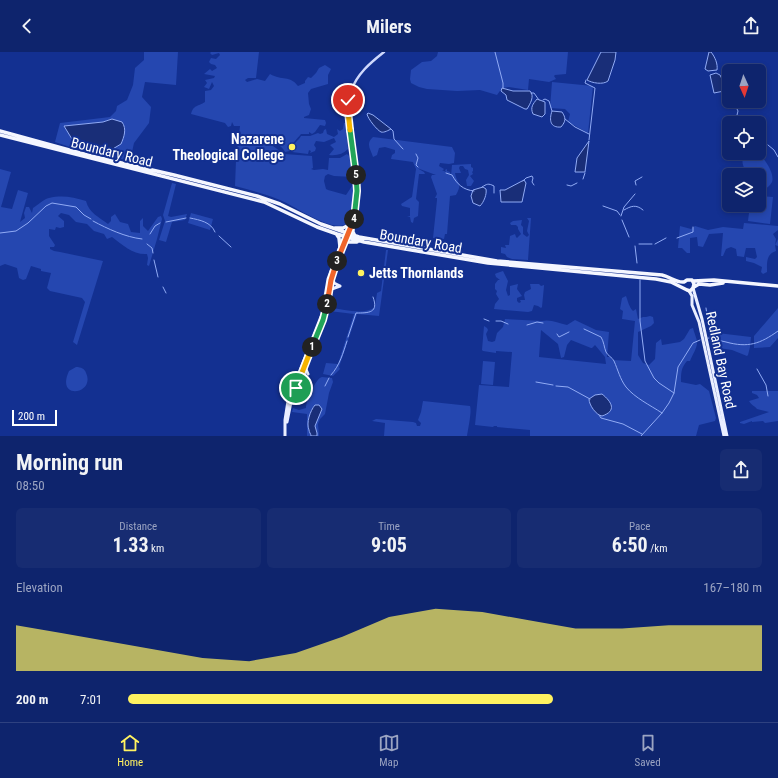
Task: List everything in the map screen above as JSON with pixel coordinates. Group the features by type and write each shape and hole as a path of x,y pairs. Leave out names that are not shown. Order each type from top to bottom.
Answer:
{"highway":[{"name":"Boundary Road","path":"0,131 91,156 174,175 274,204 346,235 376,244 393,245 486,260 662,275 670,277 677,282 684,282"},
{"name":"Boundary Road","path":"0,135 274,204 317,227 336,234 355,236 488,264 656,279 671,282 686,290"},
{"path":"353,222 353,232 355,236"},
{"path":"330,228 343,228 349,225"},
{"path":"336,234 339,238 340,247"},
{"path":"344,243 353,241 376,244"},
{"path":"734,282 710,285 699,284 694,288 686,290 683,286 684,282 689,280 714,280 778,286"},
{"path":"693,281 694,288"}],"main road":[{"path":"286,436 284,424 287,408 322,314 328,279 340,247 353,222 357,182 348,100 360,74 368,65 384,52"},
{"path":"286,436 286,423 289,408 323,320 333,272 355,208"},
{"path":"329,290 340,286 334,283 333,272"},
{"name":"Redland Bay Road","path":"694,288 702,319 725,436"},
{"name":"Redland Bay Road","path":"686,290 692,296 692,305 699,322 725,436"},
{"path":"305,365 308,374"},
{"path":"294,374 295,384"}],"shaded area":[{"path":"144,52 178,52 176,85 145,82 142,97 151,107 149,123 134,143 130,161 55,142 60,123 110,117 116,111 117,106 127,100 133,85 135,68 144,60","holes":["112,119 75,144 64,126 103,122"]},
{"path":"259,52 256,78 248,78 245,80 247,82 257,79 265,81 270,74 292,80 298,86 305,83 308,77 311,78 319,68 325,65 331,69 328,75 328,84 311,89 308,93 311,109 309,115 304,117 325,120 325,126 320,125 312,134 309,132 309,134 301,134 293,144 290,151 285,152 281,146 276,144 273,146 284,154 312,156 313,168 311,169 314,170 328,170 329,158 340,158 347,154 349,156 352,170 351,172 354,177 334,176 328,174 325,176 324,181 326,189 346,195 352,186 352,181 354,181 354,200 346,224 340,226 323,222 280,200 235,186 240,126 234,126 232,122 231,126 228,127 225,123 191,114 195,107 205,102 205,91 211,90 214,86 212,82 209,89 204,87 207,83 205,80 214,78 215,76 204,74 210,69 212,71 217,68 209,62 211,58 216,59 220,55 219,53 212,55 210,53"},
{"path":"438,52 568,52 566,74 555,75 554,76 556,79 549,82 529,79 528,90 509,87 502,88 497,95 480,90 457,91 427,89 411,83 411,70 422,62 431,61 437,56"},
{"path":"601,52 616,52 615,60 608,81 595,83 587,80"},
{"path":"709,52 711,52 715,58 717,70 708,71 705,69"},
{"path":"716,73 720,75 722,79 722,91 714,93 710,75"},
{"path":"552,82 593,86 588,133 568,122 570,114 565,109 550,108"},
{"path":"502,88 513,91 530,91 532,98 527,109 507,100 506,95 501,91"},
{"path":"537,99 545,102 545,114 542,117 533,114 532,112 532,106"},
{"path":"552,111 562,112 565,120 561,127 557,127 551,123"},
{"path":"368,113 373,115 391,129 384,132 379,131 369,119"},
{"path":"112,119 122,122 124,125 123,139 121,144 106,153 75,144 64,126 103,122"},
{"path":"344,123 346,123 348,130 348,149 344,152 337,155 329,155 334,149 330,145 336,142 334,138 324,142 316,141 314,145 316,148 315,151 310,153 311,151 309,150 308,154 292,152 295,148 292,147 301,136 310,136 318,133 320,134 326,129 327,134 334,137 338,134 337,129 340,131 343,129"},
{"path":"373,137 452,147 455,153 454,163 440,163 439,166 446,172 445,170 447,169 451,176 452,165 471,164 473,174 470,176 474,181 471,186 467,186 466,180 469,175 468,170 463,166 460,166 459,168 461,173 455,173 459,188 456,195 450,196 447,234 445,234 444,239 433,238 437,200 437,198 435,198 437,194 431,177 432,175 436,175 417,168 425,174 419,174 416,199 419,202 418,216 414,218 413,223 411,222 410,217 407,216 410,216 410,208 402,206 401,204 412,197 416,169 413,162 391,159 392,155 395,153 395,150 385,147 379,148 377,155 373,157 369,142"},
{"path":"589,141 585,172 575,172 577,158"},
{"path":"743,160 764,160 773,178 766,189 766,168 744,168"},
{"path":"0,169 11,172 1,207 12,209 18,190 28,193 20,222 25,218 24,213 26,207 29,207 32,213 33,208 43,201 49,198 58,197 86,201 89,209 108,224 111,221 111,217 115,214 120,222 128,224 131,232 140,233 140,221 143,218 143,226 148,231 158,217 161,216 162,219 149,266 147,265 147,254 137,253 112,237 107,239 104,234 94,231 87,224 76,222 69,215 61,213 58,216 64,221 64,227 56,227 55,230 49,229 49,236 55,245 54,247 50,247 50,249 103,261 77,345 73,342 85,302 82,298 50,291 47,288 51,273 41,271 41,269 31,266 26,279 23,280 19,278 17,268 5,264 0,266"},
{"path":"524,180 526,183 522,202 501,202 500,190 505,190"},
{"path":"172,183 176,184 168,216 171,217 187,214 185,220 172,222 166,242 159,240 165,221 163,215"},
{"path":"483,187 486,189 486,193 480,206 473,203 471,196 473,190"},
{"path":"766,196 773,197 770,224 748,221 749,212 766,212"},
{"path":"191,213 213,219 210,230 188,223"},
{"path":"527,218 531,218 528,260 512,259 507,257 505,254 501,253 501,247 506,248 505,245 509,245 510,236 515,234 517,238 521,234 516,225 511,225 510,223 513,221 522,220 521,225 523,227 523,234 527,237 529,235 527,231 529,221"},
{"path":"744,223 778,226 778,230 773,234 776,239 776,251 770,254 767,262 767,272 763,274 761,272 762,267 746,261 746,257 755,259 757,257 755,248 746,248 744,257 737,256 736,249 731,247 726,249 723,256 721,256 723,233 709,234 703,247 698,246 697,237 690,238 690,253 687,253 682,248 678,248 680,226 691,229 695,226 708,230 723,227 743,229"},
{"path":"778,239 778,246 775,245"},
{"path":"386,250 388,250 379,316 357,314 339,367 340,369 333,376 323,374 326,363 338,364 354,314 329,311 330,308 359,312 370,310 375,307 377,293 381,291"},
{"path":"503,271 508,281 506,290 508,296 510,295 510,286 518,284 517,289 522,296 517,298 519,303 521,302 520,300 525,300 525,292 531,289 530,284 539,284 541,286 544,285 542,307 541,308 534,305 532,311 528,312 494,309 495,304 499,299 496,294 497,291 495,289 495,284 498,280 500,280 495,274"},
{"path":"626,296 633,311 636,309 638,319 650,316 653,317 654,323 651,326 638,332 638,355 643,363 649,365 655,359 656,343 661,339 662,345 680,342 684,339 690,329 693,328 697,346 690,361 687,361 682,368 681,382 696,385 700,384 709,391 716,418 715,421 699,425 696,436 530,436 530,430 475,425 479,385 509,387 512,352 496,351 496,353 483,351 484,326 488,330 486,334 488,341 492,342 495,341 497,333 503,327 505,319 548,320 567,325 575,320 596,330 609,332 607,357 611,357 612,360 631,361 635,321 622,319 623,311 620,309 622,298","holes":["541,330 558,344 561,358 564,357 567,345 571,340 591,348 595,345 605,357 606,364 539,357"]},
{"path":"778,308 778,338 770,347 754,348 754,336"},
{"path":"709,332 751,337 748,355 747,356 732,350 712,347 713,345 710,343"},
{"path":"483,361 495,362 493,385 481,384"},
{"path":"76,367 85,370 88,380 86,386 81,390 76,391 67,387 66,381 69,371"},
{"path":"322,377 332,378 333,382 329,393 325,414 320,419 318,424 319,436 307,436 307,414 292,412 293,408 299,410 306,408 312,390 317,381"},
{"path":"752,391 778,391 778,421 765,423 763,421 752,421 744,424 740,423 769,412 757,409 749,401 759,398 757,395 752,393"},
{"path":"602,394 610,403 611,409 610,412 602,416 597,414 593,409 589,399 595,395"},
{"path":"423,401 470,406 467,436 384,436 385,423 372,421 376,419 413,422 416,423 417,426 420,426 421,423 418,420"},
{"path":"315,405 319,405 322,409 315,426 317,436 311,436 308,421"}],"waterway":[{"path":"495,52 503,88"},
{"path":"586,80 585,83 595,88 589,140"},
{"path":"361,90 363,99"},
{"path":"531,93 534,93 539,100"},
{"path":"543,100 545,99 549,101 552,111"},
{"path":"736,108 738,111 737,116"},
{"path":"565,119 575,127 589,134"},
{"path":"391,129 393,131 394,139 403,149"},
{"path":"768,145 774,150 778,157"},
{"path":"416,154 418,158 416,165 418,167"},
{"path":"446,173 452,175 458,184 464,188 474,191"},
{"path":"583,179 585,173"},
{"path":"523,181 532,176 532,182 534,185"},
{"path":"636,185 635,181 642,177"},
{"path":"567,185 571,186 577,183"},
{"path":"482,187 490,184 494,186 494,193"},
{"path":"621,216 624,207 635,194"},
{"path":"0,233 16,231 28,223 46,206 52,203 76,207 84,215 91,219"},
{"path":"603,206 617,211 620,215"},
{"path":"624,210 634,206 643,210"},
{"path":"166,222 186,218"},
{"path":"190,218 208,224 215,232"},
{"path":"622,220 629,237"},
{"path":"93,221 117,232 142,239"},
{"path":"150,234 155,226 160,223"},
{"path":"677,238 693,232 693,227"},
{"path":"219,236 231,247"},
{"path":"655,244 666,238"},
{"path":"147,244 152,248 153,253"},
{"path":"639,244 652,244"},
{"path":"635,246 637,263"},
{"path":"154,260 158,277"},
{"path":"640,280 640,321 645,361 654,378 674,393"},
{"path":"163,287 166,293"},
{"path":"348,337 356,313 365,313 374,309 375,302 373,297"},
{"path":"706,308 710,337"},
{"path":"484,319 489,321"},
{"path":"496,321 501,321 508,324"},
{"path":"527,325 537,322 543,323"},
{"path":"584,329 601,337 606,352 614,361 626,387 638,398 662,413"},
{"path":"708,338 734,344 747,345 759,342 778,331"},
{"path":"557,334 559,337 569,332"},
{"path":"641,436 669,403 674,393 678,367 693,343 700,340"},
{"path":"331,375 339,363 347,341"},
{"path":"757,369 766,385 768,396"},
{"path":"325,386 329,378"},
{"path":"536,382 553,385"},
{"path":"556,386 568,387 590,399"},
{"path":"599,415 601,418 623,424 642,434"}],"place":[{"name":"Nazarene Theological College","path":"292,147"},
{"name":"Jetts Thornlands","path":"361,273"}],"route":[{"path":"296,388 323,320 333,272 354,219 357,182 348,111 348,100"}]}
